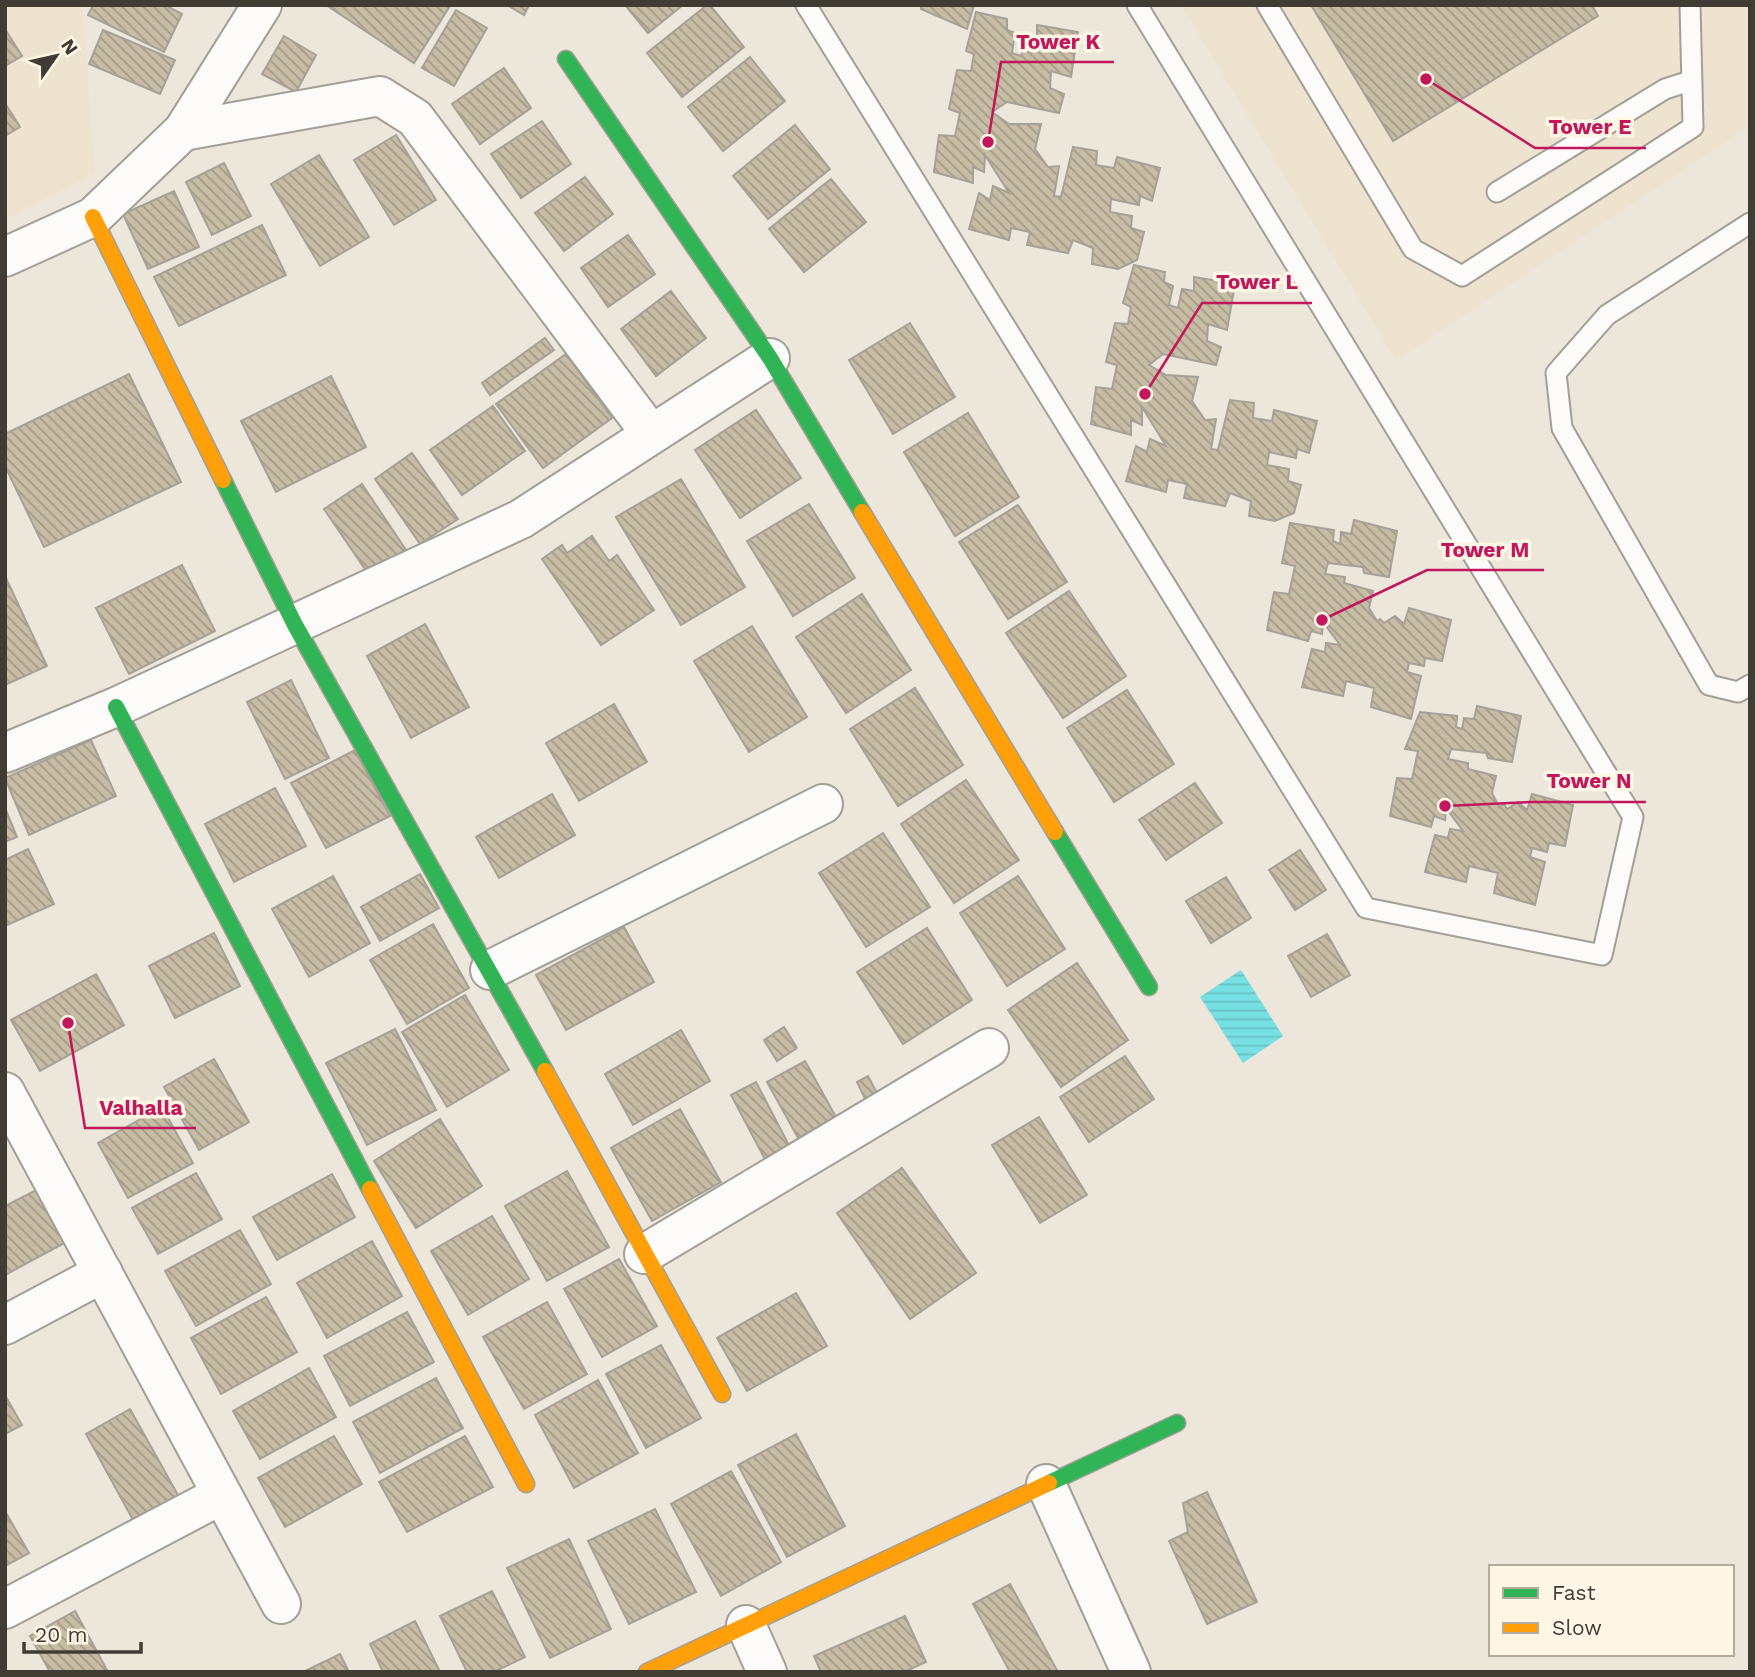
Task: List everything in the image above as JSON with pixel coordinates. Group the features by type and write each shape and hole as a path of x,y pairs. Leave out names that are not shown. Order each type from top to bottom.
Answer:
{"street":[{"path":"5,257 93,217 183,131 262,5"},
{"path":"566,59 770,358 1149,987"},
{"path":"183,131 380,96 415,118 651,435"},
{"path":"93,217 295,625 490,970 722,1394"},
{"path":"5,753 116,707 521,519 770,358"},
{"path":"116,707 526,1484"},
{"path":"490,970 823,804"},
{"path":"644,1254 989,1048"},
{"path":"6,1093 281,1604"},
{"path":"5,1325 103,1273"},
{"path":"647,1672 1177,1423"},
{"path":"1046,1484 1131,1672"},
{"path":"5,1609 221,1495"},
{"path":"746,1625 768,1672"}],"lane":[{"path":"806,5 1366,908 1602,955 1633,817 1137,5"},
{"path":"1267,5 1413,249 1462,276 1693,127 1690,5"},
{"path":"1497,192 1665,89 1690,81"},
{"path":"1750,223 1607,315 1556,373 1562,428 1709,685 1738,692 1750,685"}],"shaded area":[{"path":"5,5 82,5 95,173 5,219"},
{"path":"1181,5 1750,5 1750,126 1396,360"}],"water":[{"path":"1241,970 1283,1036 1243,1063 1200,997"}],"building":[{"path":"93,5 165,5 182,14 164,52 88,15"},
{"path":"326,5 449,5 450,6 414,63"},
{"path":"507,5 529,5 524,15"},
{"path":"625,5 683,5 648,33"},
{"path":"710,5 744,47 682,97 647,53"},
{"path":"921,5 974,5 967,29 921,9"},
{"path":"1311,5 1592,5 1598,16 1393,141"},
{"path":"456,10 487,28 454,86 422,68"},
{"path":"976,12 1007,19 1007,30 1015,33 1012,53 1021,56 1025,36 1037,39 1037,25 1078,32 1071,77 1051,71 1050,88 1064,94 1059,113 1007,102 992,112 1009,124 1041,124 1035,149 1048,167 1059,166 1054,196 1061,197 1073,147 1097,151 1096,165 1114,168 1117,157 1160,168 1152,201 1140,196 1139,205 1111,199 1110,212 1132,216 1131,228 1144,232 1137,260 1118,269 1092,264 1093,248 1073,240 1068,253 1027,245 1030,232 1011,228 1009,240 969,229 979,193 990,200 993,186 1009,193 985,155 984,172 973,167 973,183 934,172 939,135 955,136 960,113 949,109 957,70 971,71 974,54 966,51"},
{"path":"5,29 22,56 5,66"},
{"path":"103,30 175,60 160,94 89,64"},
{"path":"284,36 316,55 296,92 262,74"},
{"path":"750,57 785,101 723,151 688,107"},
{"path":"504,68 531,108 480,144 452,104"},
{"path":"5,103 20,127 5,136"},
{"path":"542,121 571,164 521,198 491,154"},
{"path":"795,125 830,169 768,219 733,176"},
{"path":"396,135 436,200 394,225 354,160"},
{"path":"319,155 369,237 320,266 271,184"},
{"path":"224,163 251,216 212,235 186,182"},
{"path":"585,177 613,214 564,251 535,213"},
{"path":"831,179 866,222 804,272 769,229"},
{"path":"174,191 199,247 148,269 123,214"},
{"path":"262,225 286,275 179,326 154,277"},
{"path":"628,235 655,274 608,307 581,268"},
{"path":"1134,265 1165,272 1164,282 1173,286 1169,305 1178,308 1182,289 1194,291 1194,277 1235,284 1227,330 1208,324 1207,341 1221,347 1216,365 1163,354 1149,365 1166,375 1198,377 1192,401 1205,420 1216,419 1211,449 1218,450 1230,400 1254,403 1253,418 1272,421 1274,410 1317,421 1309,453 1297,449 1296,458 1269,452 1267,465 1289,469 1288,481 1301,485 1294,513 1275,521 1249,516 1251,501 1230,493 1225,506 1184,498 1187,484 1168,480 1166,492 1126,481 1136,446 1147,452 1150,439 1166,446 1142,407 1142,425 1131,420 1131,435 1091,424 1096,387 1112,389 1117,365 1106,362 1115,323 1128,324 1131,307 1123,303"},
{"path":"671,291 706,338 656,376 621,329"},
{"path":"910,323 955,397 893,434 849,360"},
{"path":"545,338 554,350 490,395 482,383"},
{"path":"566,354 612,418 543,468 496,404"},
{"path":"129,374 181,482 44,547 5,466 5,434"},
{"path":"331,376 366,447 276,492 241,421"},
{"path":"493,406 525,451 462,495 430,450"},
{"path":"756,410 801,478 740,518 695,450"},
{"path":"968,413 1019,497 955,536 904,452"},
{"path":"412,453 458,519 420,544 375,479"},
{"path":"681,479 745,587 681,625 616,517"},
{"path":"362,484 406,550 369,575 324,509"},
{"path":"809,504 855,578 793,616 747,541"},
{"path":"1018,505 1067,582 1008,619 959,542"},
{"path":"1354,520 1397,531 1389,577 1364,573 1363,567 1328,563 1325,574 1345,577 1344,583 1373,591 1369,608 1377,621 1380,619 1384,623 1395,616 1404,624 1409,608 1451,620 1442,661 1425,658 1424,666 1409,663 1407,672 1421,676 1411,719 1371,707 1374,688 1346,681 1343,696 1302,687 1312,649 1325,652 1326,643 1340,645 1323,622 1322,634 1311,631 1308,641 1267,630 1274,592 1289,594 1295,566 1282,563 1290,523 1334,530 1333,541 1340,544 1341,532 1351,534"},
{"path":"592,536 609,561 617,555 654,610 601,645 542,559 562,545 567,553"},
{"path":"182,565 215,631 129,674 96,608"},
{"path":"5,576 47,666 5,685"},
{"path":"1069,591 1126,676 1063,718 1006,633"},
{"path":"862,594 911,670 846,713 796,637"},
{"path":"425,624 469,707 411,738 367,656"},
{"path":"752,626 807,717 749,752 694,661"},
{"path":"291,680 329,758 285,779 247,702"},
{"path":"915,688 963,765 898,806 850,729"},
{"path":"1127,690 1174,764 1114,802 1067,728"},
{"path":"614,704 647,762 579,801 546,743"},
{"path":"1477,706 1521,716 1512,762 1488,758 1486,753 1451,749 1448,759 1468,763 1468,769 1496,776 1492,793 1499,807 1504,804 1507,809 1518,802 1527,810 1532,794 1573,805 1565,846 1549,843 1547,852 1532,848 1530,857 1545,862 1535,905 1494,893 1498,873 1469,866 1466,882 1425,872 1435,835 1448,838 1450,829 1463,831 1446,808 1445,820 1434,816 1431,827 1390,816 1397,778 1412,779 1418,751 1405,749 1420,712 1457,716 1456,727 1462,729 1464,718 1474,719"},
{"path":"91,740 116,796 29,835 5,778"},
{"path":"355,750 390,816 326,848 291,783"},
{"path":"966,780 1019,860 954,903 901,824"},
{"path":"1195,783 1222,823 1166,860 1139,820"},
{"path":"275,788 306,846 234,882 205,824"},
{"path":"552,794 575,835 499,878 476,837"},
{"path":"5,808 17,837 5,842"},
{"path":"883,833 930,907 866,947 819,873"},
{"path":"28,849 54,904 5,926 5,860"},
{"path":"1300,850 1326,890 1295,910 1269,870"},
{"path":"420,874 439,908 380,941 361,907"},
{"path":"333,876 370,943 309,977 272,909"},
{"path":"1018,876 1065,949 1007,986 960,913"},
{"path":"1226,877 1251,918 1211,943 1186,901"},
{"path":"433,924 469,988 407,1024 370,960"},
{"path":"624,927 654,982 566,1030 536,975"},
{"path":"927,928 972,1000 903,1044 857,972"},
{"path":"214,933 240,986 175,1018 149,966"},
{"path":"1327,934 1350,975 1311,997 1288,956"},
{"path":"1077,963 1128,1040 1061,1087 1008,1010"},
{"path":"96,974 124,1025 40,1071 11,1020"},
{"path":"465,995 509,1070 447,1107 402,1032"},
{"path":"784,1027 797,1048 777,1061 764,1040"},
{"path":"395,1029 436,1110 367,1145 326,1063"},
{"path":"681,1030 710,1081 633,1125 605,1074"},
{"path":"1125,1056 1154,1099 1089,1142 1060,1097"},
{"path":"214,1059 249,1122 199,1150 164,1087"},
{"path":"805,1061 836,1117 798,1138 767,1082"},
{"path":"868,1076 878,1095 866,1101 857,1082"},
{"path":"756,1082 792,1151 768,1165 731,1095"},
{"path":"162,1107 193,1163 128,1198 98,1143"},
{"path":"680,1109 721,1182 652,1221 611,1148"},
{"path":"1039,1117 1087,1195 1040,1223 992,1145"},
{"path":"440,1119 482,1186 416,1228 374,1161"},
{"path":"902,1168 976,1273 910,1319 837,1213"},
{"path":"567,1171 609,1247 547,1281 505,1206"},
{"path":"196,1173 222,1219 158,1254 132,1208"},
{"path":"332,1174 355,1217 277,1260 253,1217"},
{"path":"40,1188 68,1241 5,1275 5,1206"},
{"path":"492,1216 529,1279 468,1315 431,1251"},
{"path":"240,1230 271,1284 196,1326 165,1271"},
{"path":"372,1241 402,1296 327,1338 297,1283"},
{"path":"619,1259 657,1326 602,1357 564,1289"},
{"path":"796,1293 827,1346 747,1391 717,1338"},
{"path":"266,1297 297,1352 221,1394 191,1338"},
{"path":"547,1302 587,1374 524,1409 483,1337"},
{"path":"407,1312 434,1362 350,1406 324,1356"},
{"path":"661,1345 701,1418 646,1448 606,1374"},
{"path":"309,1368 336,1417 260,1459 233,1411"},
{"path":"436,1378 463,1428 380,1473 353,1422"},
{"path":"598,1380 638,1453 574,1488 535,1415"},
{"path":"5,1395 22,1425 5,1434"},
{"path":"130,1409 178,1495 133,1520 86,1434"},
{"path":"796,1434 845,1526 787,1557 738,1465"},
{"path":"334,1436 362,1484 285,1527 258,1478"},
{"path":"465,1436 493,1487 407,1532 379,1482"},
{"path":"731,1471 781,1562 721,1596 671,1504"},
{"path":"1207,1492 1257,1602 1207,1624 1169,1541 1188,1532 1183,1503"},
{"path":"655,1509 696,1592 629,1624 588,1541"},
{"path":"5,1511 29,1553 5,1566"},
{"path":"569,1539 611,1629 550,1658 507,1568"},
{"path":"1010,1584 1058,1672 1010,1672 973,1604"},
{"path":"492,1591 525,1657 494,1672 467,1672 440,1616"},
{"path":"75,1611 108,1672 50,1672 30,1636"},
{"path":"905,1616 926,1662 904,1672 821,1672 814,1656"},
{"path":"415,1621 440,1672 383,1672 370,1644"},
{"path":"340,1654 349,1672 303,1672"}],"traffic: fast":[{"path":"566,59 770,358 862,512"},
{"path":"223,480 295,625 545,1071"},
{"path":"116,707 370,1189"},
{"path":"1055,832 1149,987"},
{"path":"1049,1483 1177,1423"}],"traffic: slow":[{"path":"93,217 223,480"},
{"path":"862,512 1055,832"},
{"path":"545,1071 722,1394"},
{"path":"370,1189 526,1484"},
{"path":"647,1672 1049,1483"}],"place":[{"name":"Tower E","path":"1426,79"},
{"name":"Tower K","path":"988,142"},
{"name":"Tower L","path":"1145,394"},
{"name":"Tower M","path":"1322,620"},
{"name":"Tower N","path":"1445,806"},
{"name":"Valhalla","path":"68,1023"}]}
